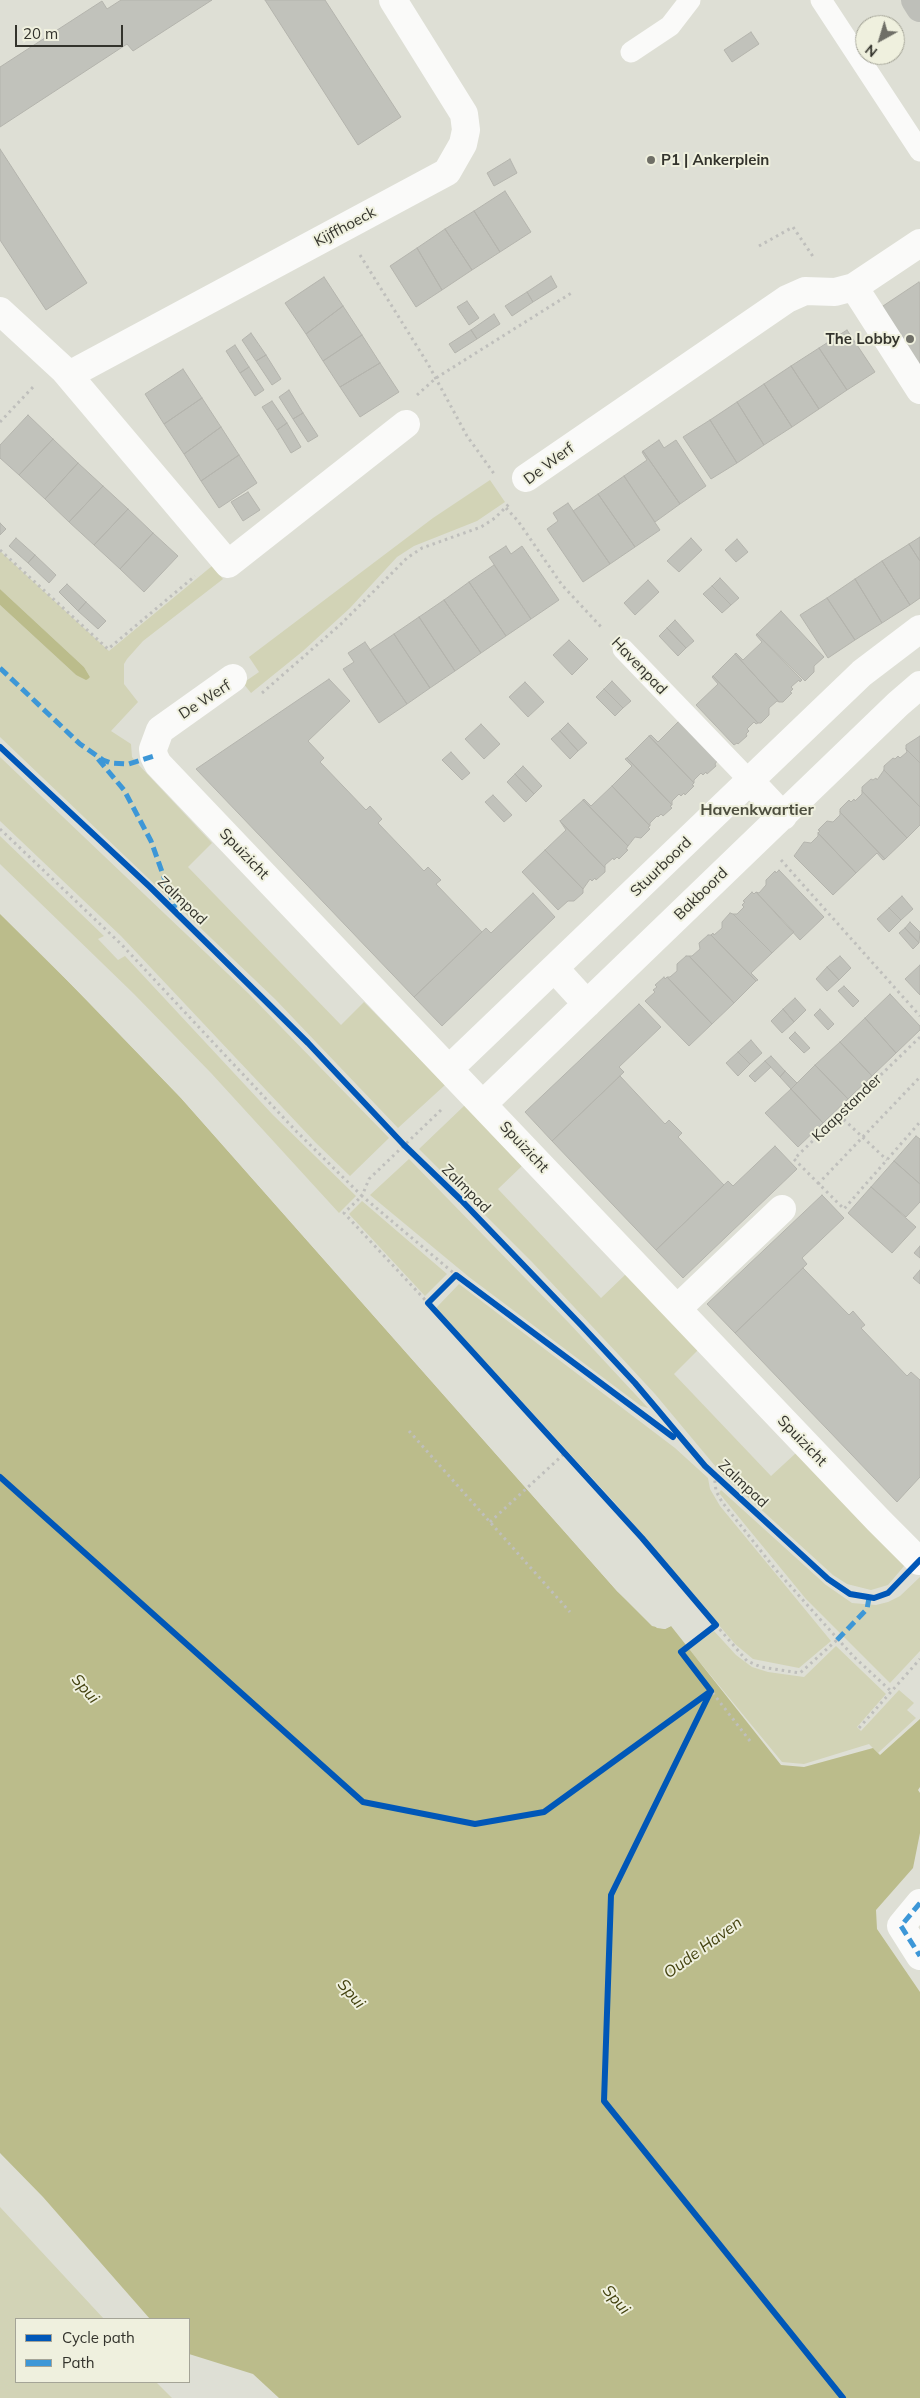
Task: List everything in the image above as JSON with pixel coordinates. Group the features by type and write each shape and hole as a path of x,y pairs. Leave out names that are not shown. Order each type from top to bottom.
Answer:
{"street":[{"name":"Kijffhoeck","path":"62,369 344,228 443,175 458,156 465,136 465,118 462,108 393,0"},
{"path":"915,0 920,8"},
{"name":"De Werf","path":"521,486 787,299 805,291 835,292 854,287 920,243"},
{"path":"854,287 920,390"},
{"path":"0,311 62,369 228,564 406,424"},
{"name":"Stuurboord","path":"449,1069 862,673 920,630"},
{"name":"De Werf","path":"165,725 233,678"},
{"name":"Bakboord","path":"483,1104 898,704 920,685"},
{"name":"Spuizicht","path":"165,725 154,742 154,756 158,764 919,1561"},
{"name":"Havenpad","path":"750,781 783,816"},
{"path":"555,969 588,1004"},
{"path":"677,1309 782,1209"},
{"path":"920,1903 901,1926 920,1956"}],"lane":[{"path":"631,52 670,26 690,0"},
{"path":"821,0 920,151"},
{"name":"Havenpad","path":"622,649 750,781"}],"path":[{"path":"759,246 793,227 812,256"},
{"path":"344,228 436,378 476,452 495,475 521,486"},
{"path":"406,424 398,413 436,378 573,292"},
{"path":"0,422 62,369"},
{"path":"0,550 108,649 220,555"},
{"path":"0,829 122,945 296,1130 362,1196 464,1281"},
{"path":"760,838 920,1016"},
{"path":"818,1184 920,1077"},
{"path":"434,1311 344,1213 362,1196 369,1179 444,1107"},
{"path":"839,1115 887,1160"},
{"path":"398,1139 410,1152"},
{"path":"807,1185 813,1179"},
{"path":"451,1281 456,1275"},
{"path":"428,1304 433,1298"},
{"path":"409,1431 570,1612"},
{"path":"559,1446 572,1460"},
{"path":"490,1522 565,1453"},
{"path":"712,1472 714,1486 722,1502 787,1583 837,1640 892,1692"},
{"path":"710,1618 747,1661 761,1667 796,1673 803,1671 837,1640"},
{"path":"716,1625 681,1652 750,1741"},
{"path":"859,1728 920,1659"}],"shaded area":[{"path":"490,480 505,502 477,521 414,546 397,557 350,608 303,651 251,693 243,683 259,672 249,657 433,518"},
{"path":"0,551 109,651 212,566 223,579 143,641 127,659 124,664 124,684 138,702 111,731 131,744 132,757 136,762 212,843 188,867 341,1025 364,1002 445,1085 398,1128 275,999 0,737 0,605 76,675 90,677 84,667 0,589"},
{"path":"0,757 248,993 389,1138 350,1176 315,1142 121,936 0,821"},
{"path":"0,836 104,936 98,939 118,960 125,956 273,1115 356,1196 339,1213 211,1073 134,994 0,864"},
{"path":"465,1105 522,1166 498,1189 601,1298 626,1274 698,1350 674,1374 771,1476 796,1453 905,1565 888,1585 871,1590 847,1584 833,1575 721,1473 655,1394 618,1354 532,1262 419,1149"},
{"path":"409,1159 569,1323 648,1408 641,1406 469,1277 370,1195"},
{"path":"362,1201 447,1274 425,1296 349,1214"},
{"path":"459,1284 675,1448 708,1478 710,1489 720,1506 831,1641 799,1668 753,1659 735,1644 616,1504 436,1308"},
{"path":"721,1490 826,1585 852,1603 876,1605 888,1602 900,1596 920,1577 920,1651 890,1683 806,1599 719,1493"},
{"path":"714,1631 736,1655 752,1667 768,1672 804,1677 836,1646 886,1694 857,1727 861,1731 899,1690 914,1703 907,1710 916,1718 878,1753 869,1744 804,1764 782,1762 689,1649"},
{"path":"0,2207 103,2318 15,2318 15,2383 157,2383 172,2398 0,2398"}],"water":[{"path":"0,589 84,667 90,677 88,679 86,680 76,675 0,605"},
{"path":"0,914 88,1001 181,1098 617,1591 657,1628 665,1629 671,1626 781,1765 804,1767 873,1748 880,1755 920,1719 920,1787 918,1790 920,1793 920,1833 913,1868 876,1910 877,1929 920,1992 920,2398 279,2398 253,2374 190,2354 190,2318 149,2318 43,2197 0,2153"}],"pier":[{"path":"0,911 90,999 183,1096 619,1589 654,1624 662,1626 673,1625 665,1629 652,1626 617,1591 181,1098"}],"building":[{"path":"121,0 212,0 133,51 127,44 0,127 0,67 102,1 107,9"},
{"path":"265,0 325,0 401,117 358,145"},
{"path":"751,32 759,44 732,62 724,50"},
{"path":"0,149 87,283 46,310 0,240"},
{"path":"510,159 517,173 494,186 487,173"},
{"path":"505,191 531,232 500,252 474,211"},
{"path":"474,211 500,252 472,270 445,229"},
{"path":"445,229 472,270 442,290 417,248"},
{"path":"417,248 442,290 416,307 390,266"},
{"path":"551,276 557,287 533,302 527,292"},
{"path":"324,277 343,306 306,334 285,303"},
{"name":"The Lobby","path":"919,282 920,284 920,369 880,308"},
{"path":"527,292 533,302 512,316 505,306"},
{"path":"467,301 479,318 469,325 457,307"},
{"path":"343,306 362,335 323,361 306,334"},
{"path":"494,314 500,324 477,339 471,330"},
{"path":"471,330 477,339 455,353 449,344"},
{"path":"847,330 875,372 847,390 819,348"},
{"path":"251,333 266,355 256,361 242,340"},
{"path":"362,335 380,363 340,387 323,361"},
{"path":"235,345 249,367 240,373 226,351"},
{"path":"819,348 847,390 819,409 791,366"},
{"path":"266,355 281,379 272,385 256,361"},
{"path":"380,363 399,392 360,417 340,387"},
{"path":"791,366 819,409 792,427 764,384"},
{"path":"249,367 264,390 255,396 240,373"},
{"path":"183,369 202,398 164,424 145,394"},
{"path":"764,384 792,427 764,445 737,402"},
{"path":"289,390 303,413 293,419 279,397"},
{"path":"202,398 221,427 184,454 164,424"},
{"path":"272,401 287,423 277,430 262,407"},
{"path":"737,402 764,445 737,463 710,420"},
{"path":"303,413 318,436 308,442 293,419"},
{"path":"28,415 53,439 19,475 0,458 0,445"},
{"path":"710,420 737,463 711,479 683,437"},
{"path":"287,423 301,447 291,453 277,430"},
{"path":"221,427 239,455 201,481 184,454"},
{"path":"53,439 78,463 45,499 19,475"},
{"path":"659,440 664,448 676,440 706,486 680,504 643,451"},
{"path":"643,451 680,504 655,522 624,476 647,460"},
{"path":"239,455 257,483 219,508 201,481"},
{"path":"78,463 103,486 69,522 45,499"},
{"path":"624,476 660,530 635,547 598,494"},
{"path":"103,486 128,509 94,545 69,522"},
{"path":"248,492 260,510 243,521 231,502"},
{"path":"598,494 635,547 610,564 573,511"},
{"path":"568,503 610,564 583,582 547,529 558,521 553,513"},
{"path":"128,509 153,533 120,569 94,545"},
{"path":"0,523 6,529 0,535"},
{"path":"153,533 178,556 144,592 120,569"},
{"path":"920,537 920,561 909,544"},
{"path":"16,538 35,555 28,563 9,546"},
{"path":"691,538 702,550 679,572 667,561"},
{"path":"737,539 748,552 736,562 725,550"},
{"path":"909,544 920,561 920,598 910,605 882,561"},
{"path":"506,546 511,554 522,546 559,600 531,619 489,557"},
{"path":"35,555 56,575 49,583 28,563"},
{"path":"882,561 910,605 882,623 855,579"},
{"path":"494,565 531,619 506,636 469,582"},
{"path":"720,578 739,598 731,605 712,586"},
{"path":"855,579 882,623 855,640 827,598"},
{"path":"648,580 659,592 635,615 624,603"},
{"path":"469,582 506,636 481,653 444,600"},
{"path":"67,584 86,602 78,611 59,592"},
{"path":"712,586 731,605 722,613 703,594"},
{"path":"827,598 855,640 828,658 800,615"},
{"path":"444,600 481,653 455,671 419,617"},
{"path":"86,602 106,621 98,629 78,611"},
{"path":"781,611 824,657 814,666 814,672 805,681 757,634"},
{"path":"419,617 455,671 430,688 394,634"},
{"path":"675,620 694,641 686,648 667,628"},
{"path":"667,628 686,648 678,656 659,636"},
{"path":"394,634 430,688 407,704 370,650"},
{"path":"757,634 802,680 800,682 799,680 791,687 793,689 790,692 792,693 783,702 779,702 735,654 743,660 762,642"},
{"path":"569,640 588,659 572,675 553,655"},
{"path":"365,642 407,704 379,723 343,669 354,662 348,653"},
{"path":"735,654 779,702 777,701 769,708 769,715 761,723 758,723 713,676"},
{"path":"713,676 758,723 754,722 747,729 749,731 746,734 747,736 738,744 734,745 696,705 718,684"},
{"path":"329,679 350,701 308,741 324,758 320,762 366,810 370,806 382,819 378,823 424,871 428,867 441,880 436,884 482,932 414,997 196,769"},
{"path":"612,681 631,701 623,708 604,689"},
{"path":"525,682 544,702 528,717 509,697"},
{"path":"604,689 623,708 615,716 596,697"},
{"path":"679,721 717,761 716,766 707,774 706,772 703,775 701,773 694,780 694,783 649,736 651,735 658,742"},
{"path":"568,723 587,743 578,751 560,731"},
{"path":"481,724 500,744 484,759 465,739"},
{"path":"560,731 578,751 570,759 551,739"},
{"path":"649,736 694,783 692,785 694,786 685,795 684,793 681,796 679,794 672,801 672,805 627,758"},
{"path":"920,736 920,763 906,749 906,745"},
{"path":"906,749 920,763 920,807 884,770 884,766 893,758 895,759 898,756 900,758 907,752"},
{"path":"451,752 470,773 462,780 442,760"},
{"path":"627,758 672,805 670,806 672,808 663,816 661,814 657,816 650,823 650,826 612,786 632,766 625,759"},
{"path":"523,766 542,786 534,794 515,774"},
{"path":"884,770 920,807 920,825 907,838 862,791 862,787 871,779 876,778 877,780"},
{"path":"515,774 534,794 526,802 507,782"},
{"path":"612,786 650,826 648,827 650,829 641,838 635,837 628,846 583,800 591,806"},
{"path":"862,791 907,838 885,859 840,812 840,809 849,800 851,802 854,799 855,801 862,794"},
{"path":"493,795 512,815 504,822 485,802"},
{"path":"583,800 628,846 626,849 628,850 619,859 617,857 614,860 613,858 605,865 605,868 560,821"},
{"path":"840,812 885,859 883,860 877,853 856,873 818,833 820,831 818,830 827,821 833,822 840,815"},
{"path":"560,821 605,868 605,872 596,880 595,878 592,881 590,879 583,889 545,850 566,830"},
{"path":"818,833 856,873 833,895 794,856 804,842 811,843 818,836"},
{"path":"545,850 583,889 583,893 574,901 568,901 558,910 522,872"},
{"path":"779,870 824,917 800,940 756,892 759,893 766,885 766,880 775,871 776,873"},
{"path":"752,892 754,894 756,892 794,932 772,953 733,914 737,914 744,907 742,905 745,902 743,901"},
{"path":"533,893 555,917 442,1026 414,997 486,928 491,933"},
{"path":"902,896 913,909 901,920 889,908"},
{"path":"889,908 901,920 889,932 877,919"},
{"path":"730,913 772,953 751,973 758,980 756,981 711,935 713,933 714,935 722,928 722,922"},
{"path":"910,922 920,932 919,943 905,928"},
{"path":"905,928 919,943 913,949 899,933"},
{"path":"708,935 711,935 756,981 734,1003 689,956 692,956 700,949 699,943"},
{"path":"686,956 689,956 734,1003 712,1024 667,977 670,977 677,971 677,964"},
{"path":"840,956 851,968 839,980 827,967"},
{"path":"920,965 920,995 905,979"},
{"path":"827,967 839,980 827,991 816,979"},
{"path":"664,977 665,979 667,977 712,1024 689,1046 645,1001 655,992 653,990 657,987 655,985"},
{"path":"844,986 859,1001 853,1007 838,991"},
{"path":"890,994 920,1026 920,1030 896,1053 865,1018"},
{"path":"795,998 806,1010 794,1022 783,1009"},
{"path":"639,1004 661,1027 619,1067 624,1072 552,1141 525,1112"},
{"path":"783,1009 794,1022 782,1033 771,1021"},
{"path":"820,1009 834,1024 828,1030 814,1015"},
{"path":"865,1018 896,1053 872,1076 840,1042"},
{"path":"795,1032 810,1048 804,1053 789,1038"},
{"path":"751,1040 762,1053 750,1064 738,1052"},
{"path":"840,1042 872,1076 848,1099 815,1065"},
{"path":"738,1052 750,1064 738,1076 726,1063"},
{"path":"771,1056 785,1071 780,1077 765,1061"},
{"path":"765,1061 771,1067 755,1082 749,1076"},
{"path":"815,1065 848,1099 823,1123 791,1089"},
{"path":"785,1071 797,1083 791,1089 780,1077"},
{"path":"620,1076 665,1124 669,1120 682,1133 678,1137 724,1185 656,1250 552,1141"},
{"path":"791,1089 823,1123 798,1147 765,1113"},
{"path":"916,1136 920,1139 920,1184 894,1161"},
{"path":"775,1146 797,1169 683,1278 656,1250 728,1181 733,1186"},
{"path":"894,1161 920,1184 920,1202 906,1217 871,1187"},
{"path":"871,1187 916,1227 892,1253 848,1213"},
{"path":"822,1195 844,1218 802,1258 807,1264 735,1333 707,1304"},
{"path":"920,1246 920,1258 914,1253"},
{"path":"803,1268 849,1315 853,1311 865,1325 861,1328 907,1376 911,1372 920,1380 920,1477 897,1502 735,1333"},
{"path":"920,1270 920,1284 913,1278"}],"ferry route":[{"path":"0,1477 363,1802 475,1824 544,1812 711,1691"},
{"path":"710,1691 611,1895 604,2101 843,2398"}],"marked path":[{"path":"0,668 80,744 103,760 111,763 129,764 154,756"},
{"path":"98,759 124,790 151,841 175,908"},
{"path":"837,1640 867,1609 869,1598"},
{"path":"920,1903 901,1926 920,1956"}],"cycle path":[{"name":"Zalmpad","path":"0,747 150,887 308,1043 404,1145 461,1200 581,1325 635,1383 705,1466 828,1579 850,1594 874,1598 888,1593 920,1560"},
{"path":"673,1437 456,1275 428,1303 642,1538 716,1625 681,1652 711,1691"},
{"path":"0,1477 363,1802 475,1824 544,1812 711,1691"},
{"path":"710,1693 611,1895 604,2101 843,2398"}],"place":[{"name":"P1 | Ankerplein","path":"651,160"},
{"name":"The Lobby","path":"910,339"}],"district":[{"name":"Havenkwartier","path":"757,810"}],"water label":[{"name":"Spui","path":"85,1689"},
{"name":"Oude Haven","path":"703,1948"},
{"name":"Spui","path":"351,1994"},
{"name":"Spui","path":"616,2300"}]}
